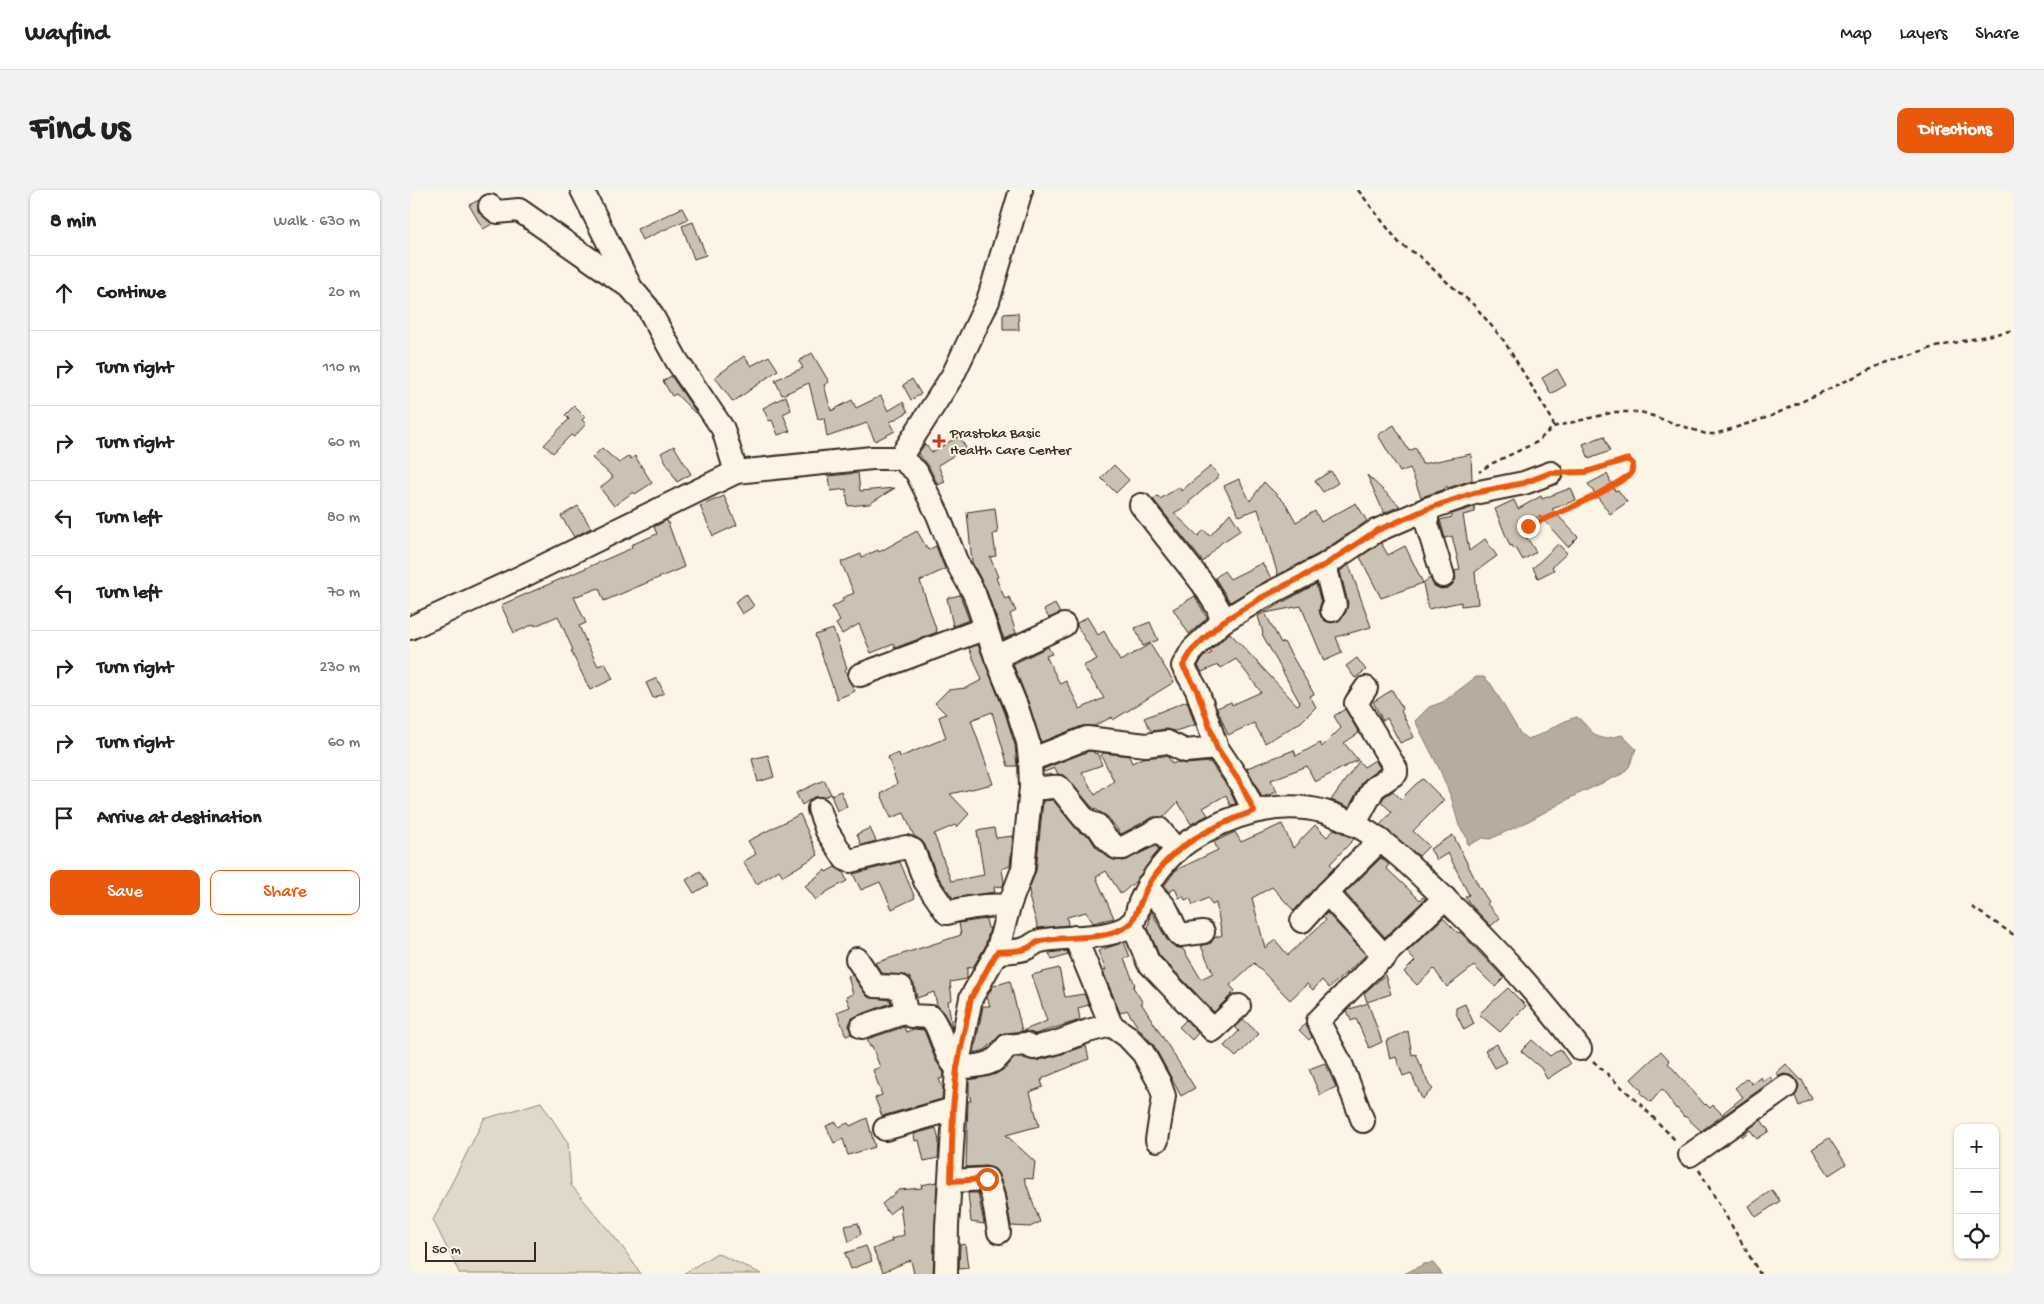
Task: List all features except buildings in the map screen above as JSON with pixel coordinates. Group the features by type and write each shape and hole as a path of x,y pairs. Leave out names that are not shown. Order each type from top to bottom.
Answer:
{"street":[{"path":"582,190 631,288 648,308 677,361 723,429 736,472"},
{"path":"900,458 953,375 988,301 1021,190"},
{"path":"490,206 497,212 519,210 631,288"},
{"path":"410,628 521,577 736,472 872,458 900,458 916,471 938,514 956,562 974,593 996,657 1017,708 1028,742 1030,760 1031,787 1023,869 1009,906 997,952 971,998 957,1068 953,1109 946,1274"},
{"path":"1254,811 1240,782 1217,748 1197,690 1183,666 1193,649 1222,622 1261,598 1325,565 1376,531 1427,509 1474,493 1524,483 1550,473"},
{"path":"1141,505 1203,584 1218,608 1222,622"},
{"path":"1427,509 1427,524 1443,576"},
{"path":"1325,565 1336,605 1332,610"},
{"path":"996,657 1064,625"},
{"path":"860,675 986,628"},
{"path":"1354,825 1374,788 1396,773 1396,769 1356,703 1366,688"},
{"path":"1030,760 1088,738 1146,745 1168,742 1185,751 1217,748"},
{"path":"1031,787 1038,789 1051,786 1059,787 1082,816 1088,822 1097,825 1105,837 1117,848 1123,848 1159,829 1177,851"},
{"path":"997,952 1027,949 1038,941 1109,934 1130,924 1134,919 1148,885 1164,862 1219,823 1254,811 1296,808 1325,812 1354,825 1380,840 1445,898 1520,974 1580,1049"},
{"path":"819,809 827,830 845,859 850,861 906,847 913,850 925,881 947,913 969,907 1009,906"},
{"path":"1302,921 1380,840"},
{"path":"1148,885 1150,891 1166,908 1174,928 1180,936 1204,932"},
{"path":"1327,893 1385,957"},
{"path":"1364,1121 1341,1064 1318,1021 1356,982 1385,957 1445,898"},
{"path":"1130,924 1138,937 1148,962 1213,1030 1239,1006"},
{"path":"1076,937 1111,1025 1126,1036 1143,1053 1159,1082 1164,1096 1158,1140"},
{"path":"857,959 875,986 900,987 906,1012 911,1016 931,1017 936,1023 948,1058 957,1068"},
{"path":"862,1027 906,1012"},
{"path":"957,1068 985,1064 999,1059 1007,1046 1026,1044 1033,1048 1111,1025"},
{"path":"1690,1155 1786,1088"},
{"path":"885,1129 953,1109"},
{"path":"951,1181 987,1179 993,1197 999,1232"}],"path":[{"path":"1358,190 1400,244 1418,254 1475,306 1514,357 1553,421 1553,427"},
{"path":"1474,493 1479,472 1490,464 1537,442 1553,427 1614,412 1641,412 1706,434 1715,434 1770,417 1882,364 1931,348 2014,330"},
{"path":"1528,526 1581,504 1609,489 1631,474 1633,464 1628,459 1586,472 1550,473"},
{"path":"1972,907 1987,919 2014,935"}],"shaded area":[{"path":"1476,677 1484,677 1491,684 1520,733 1527,739 1577,717 1598,737 1606,738 1622,735 1636,749 1629,767 1622,774 1576,795 1523,824 1490,839 1483,838 1468,845 1466,836 1459,826 1452,800 1440,770 1415,721 1429,707 1443,702"},
{"path":"541,1102 568,1143 571,1185 621,1245 641,1274 460,1274 433,1220 484,1119"},
{"path":"717,1253 762,1274 683,1274"},
{"path":"1433,1263 1442,1274 1404,1274 1424,1264"}],"place":[{"name":"Prastoka Basic Health Care Center","path":"939,441"}],"route":[{"path":"987,1179 951,1181 953,1109 957,1068 971,998 997,952 1027,949 1038,941 1109,934 1130,924 1134,919 1148,885 1164,862 1188,842 1219,823 1254,811 1240,782 1217,748 1197,690 1183,666 1193,649 1222,622 1261,598 1325,565 1376,531 1427,509 1474,493 1524,483 1550,473 1586,472 1628,459 1633,464 1631,474 1609,489 1581,504 1528,526"}]}
